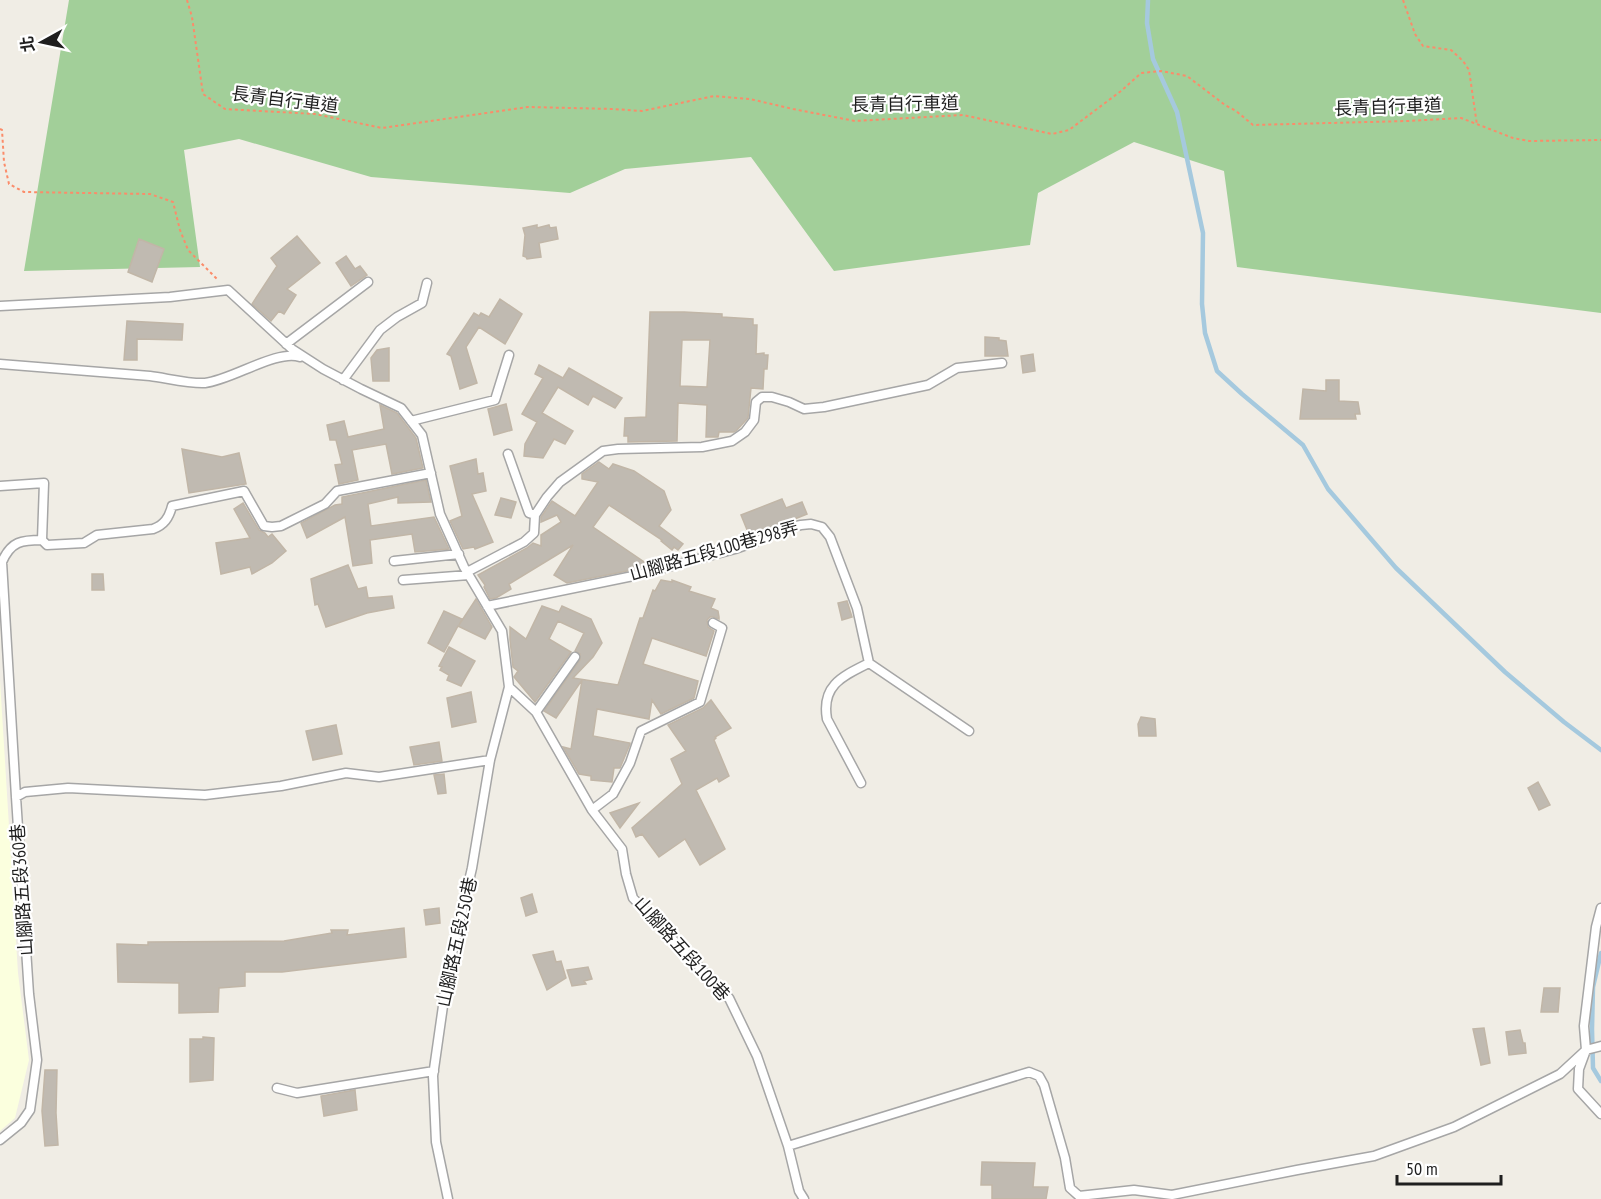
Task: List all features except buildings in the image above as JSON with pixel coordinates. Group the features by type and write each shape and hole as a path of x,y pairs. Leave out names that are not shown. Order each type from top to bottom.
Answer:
{"lane":[{"path":"286,344 368,282"},
{"path":"343,380 380,330 422,303 427,283"},
{"path":"0,306 170,297 228,290 286,344 309,360 343,380 401,408 422,435 440,514 468,573 502,631 509,687"},
{"path":"0,364 163,377 202,383 220,380 269,360 293,355 309,360"},
{"path":"411,421 495,400 509,355"},
{"path":"403,580 468,573 524,542 534,533 535,515 560,482 603,451 702,447 732,441 745,432 754,420 756,402 762,397 772,397 804,409 824,407 928,385 957,368 1002,363"},
{"path":"508,454 529,513 535,515"},
{"name":"山腳路五段360巷","path":"0,1140 21,1123 30,1110 37,1060 29,994 2,562 7,550 23,540 42,540 47,545 84,543 97,536 153,529 161,526 170,516 172,506 244,491 264,526 281,526 325,504 337,491 431,473"},
{"path":"0,486 44,483 42,540"},
{"name":"山腳路五段100巷298弄","path":"487,606 638,575 735,549 788,528 811,524 822,527 830,537 857,608 869,663"},
{"path":"394,561 459,554"},
{"path":"592,810 613,794 630,763 641,731 700,702 722,628 713,623"},
{"path":"536,712 575,657"},
{"path":"861,783 827,719 825,708 827,697 842,677 869,663 969,731"},
{"name":"山腳路五段100巷","path":"509,687 536,712 592,810 622,849 633,898 729,998 757,1056 788,1146 799,1191 804,1199"},
{"name":"山腳路五段250巷","path":"448,1199 436,1142 433,1076 448,971 472,868 490,760 509,687"},
{"path":"16,797 25,792 68,788 205,795 282,786 346,773 380,777 490,760"},
{"path":"1601,908 1596,927 1584,1026 1586,1050 1579,1069 1578,1089 1601,1114"},
{"path":"788,1146 1029,1071 1039,1076 1044,1085 1065,1158 1070,1188 1074,1192 1079,1196 1134,1190 1172,1195 1374,1156 1454,1127 1560,1074 1586,1050 1601,1046"},
{"path":"277,1088 297,1093 434,1071"}],"path":[{"name":"長青自行車道","path":"187,0 192,17 203,94 225,109 315,114 382,128 528,107 642,111 714,96 750,99 855,121 963,115 1052,134 1069,130 1121,92 1141,74 1161,71 1186,76 1252,125 1461,118 1513,138 1528,141 1601,140"},
{"path":"1403,0 1415,34 1423,46 1451,50 1469,70 1477,125"},
{"path":"0,129 3,130 4,162 9,184 24,192 150,194 173,202 188,250 228,290"}],"shaded area":[{"path":"0,680 18,973 29,1060 15,1118 0,1131"}],"green space":[{"path":"69,0 1601,0 1601,313 1237,267 1224,171 1134,142 1038,193 1030,245 834,271 751,157 625,169 570,193 371,177 239,139 184,150 200,267 24,271"}],"waterway":[{"path":"1148,0 1147,23 1153,59 1177,112 1203,233 1202,304 1205,333 1217,371 1303,445 1328,489 1396,568 1505,672 1601,750"},
{"path":"1601,953 1593,987 1592,1029 1593,1068 1601,1081"}]}
